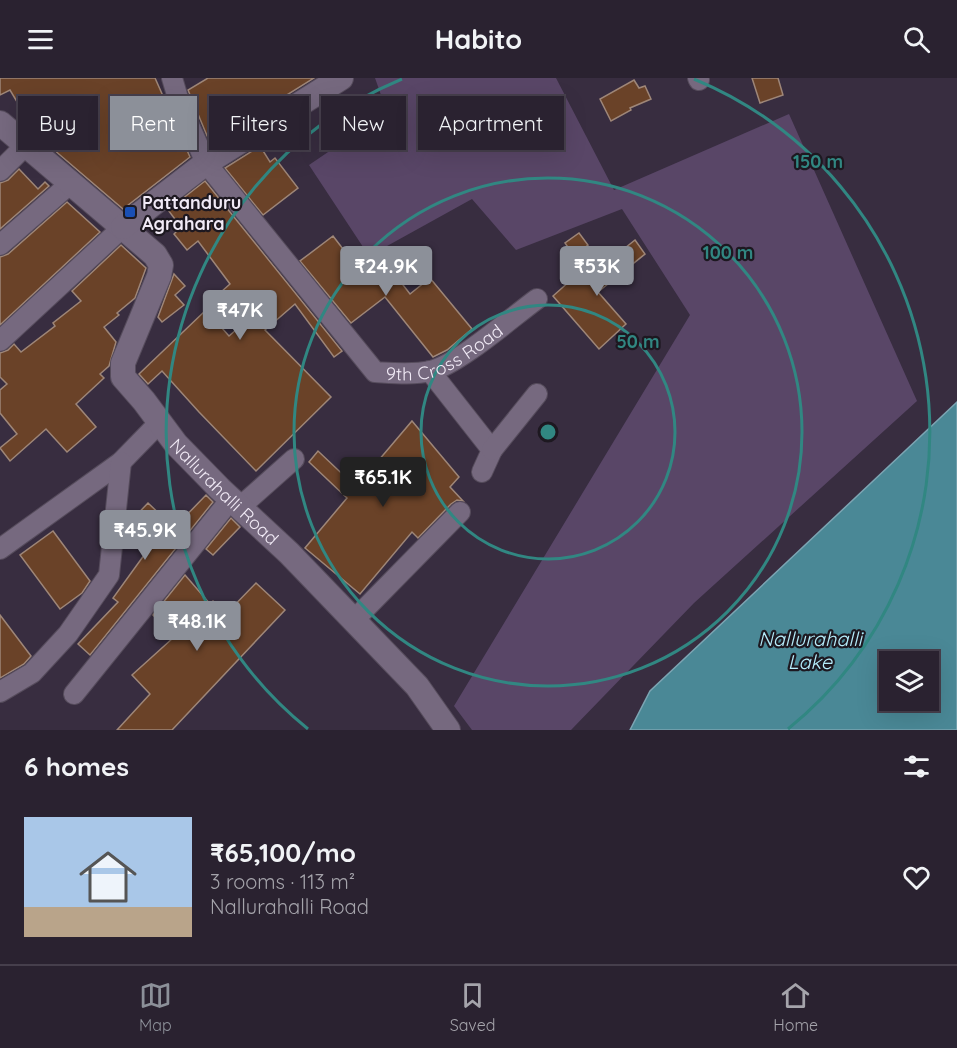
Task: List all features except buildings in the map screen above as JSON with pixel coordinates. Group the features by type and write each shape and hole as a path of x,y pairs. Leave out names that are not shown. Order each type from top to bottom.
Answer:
{"street":[{"name":"9th Cross Road","path":"172,78 180,105 206,163 375,372 430,371 454,361 537,299"},
{"path":"0,341 123,227 206,163 341,78"},
{"path":"0,123 18,138"},
{"path":"0,171 21,150"},
{"path":"32,150 123,227"},
{"path":"0,245 71,183"},
{"name":"Nallurahalli Road","path":"123,227 155,255 161,265 159,276 123,363 123,377 176,444 289,553 417,686 448,730"},
{"path":"430,371 492,450"},
{"path":"482,472 492,450 537,394"},
{"path":"0,549 121,462 160,422"},
{"path":"74,694 235,503 294,459"},
{"path":"0,692 32,673 68,634 109,574 121,462"},
{"path":"354,620 460,512"}],"shaded area":[{"path":"375,78 556,78 614,190 789,114 917,401 694,603 571,730 472,730 454,706 690,315 622,209 516,250 472,199 369,256 309,165 331,150 406,150 406,96 381,96"}],"water":[{"name":"Nallurahalli Lake","path":"957,402 957,730 630,730 650,691"}],"place":[{"name":"Pattanduru Agrahara","path":"130,212"}]}
